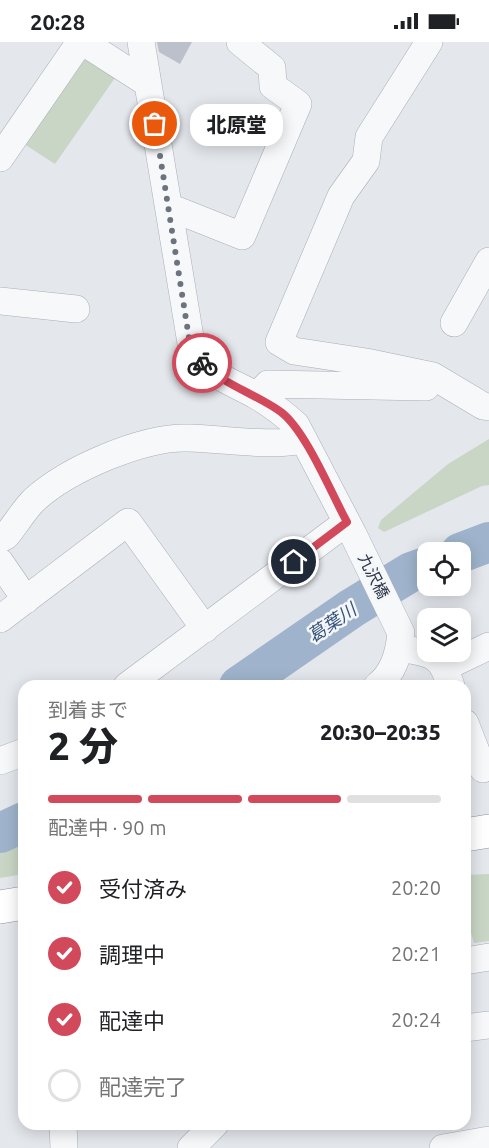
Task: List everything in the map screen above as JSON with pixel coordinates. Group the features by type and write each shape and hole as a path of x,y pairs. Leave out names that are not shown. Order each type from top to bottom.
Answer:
{"highway":[{"path":"471,833 489,831"},
{"path":"0,907 18,904"}],"street":[{"path":"0,158 82,42 147,83"},
{"name":"九沢橋","path":"141,42 192,349 209,370 257,396 296,425 392,612 401,633 399,648"},
{"path":"169,207 242,236 280,148 298,104 273,86 272,68 240,42"},
{"path":"429,42 369,137 366,161 341,196 279,342 294,351 366,362 433,376 489,407"},
{"path":"454,323 489,261"},
{"path":"0,301 47,317 76,309"},
{"path":"257,396 268,384 451,387"},
{"path":"0,539 6,536 33,501 59,481 105,458 165,438 284,444 304,440"},
{"path":"0,619 128,522 205,629"},
{"path":"135,680 205,629 352,531"},
{"path":"0,562 26,600"},
{"path":"385,680 394,666 399,648 432,654 448,676 489,646"},
{"path":"471,738 483,769"},
{"path":"0,761 18,754"},
{"path":"471,960 489,957"},
{"path":"471,1027 489,1024"},
{"path":"63,1130 64,1148"},
{"path":"191,1148 209,1130"},
{"path":"443,1148 489,1140"}],"green space":[{"path":"88,55 117,75 55,164 21,142 77,57"},
{"path":"489,439 489,485 482,486 384,532 378,528 381,520 448,464"},
{"path":"18,846 18,875 0,878 0,851"},
{"path":"489,874 489,941 474,943 471,933 471,875"}],"building":[{"path":"157,42 192,42 180,64 159,52"}],"waterway":[{"name":"葛葉川","path":"471,549 489,542"},
{"name":"葛葉川","path":"248,680 352,608 417,570"},
{"name":"葛葉川","path":"0,833 18,825"}],"way so far":[{"path":"155,124 189,338 192,349 202,363"}],"place":[{"name":"北原堂","path":"155,124"}],"route":[{"path":"202,363 223,379 257,396 296,425 347,522 294,562"}]}
